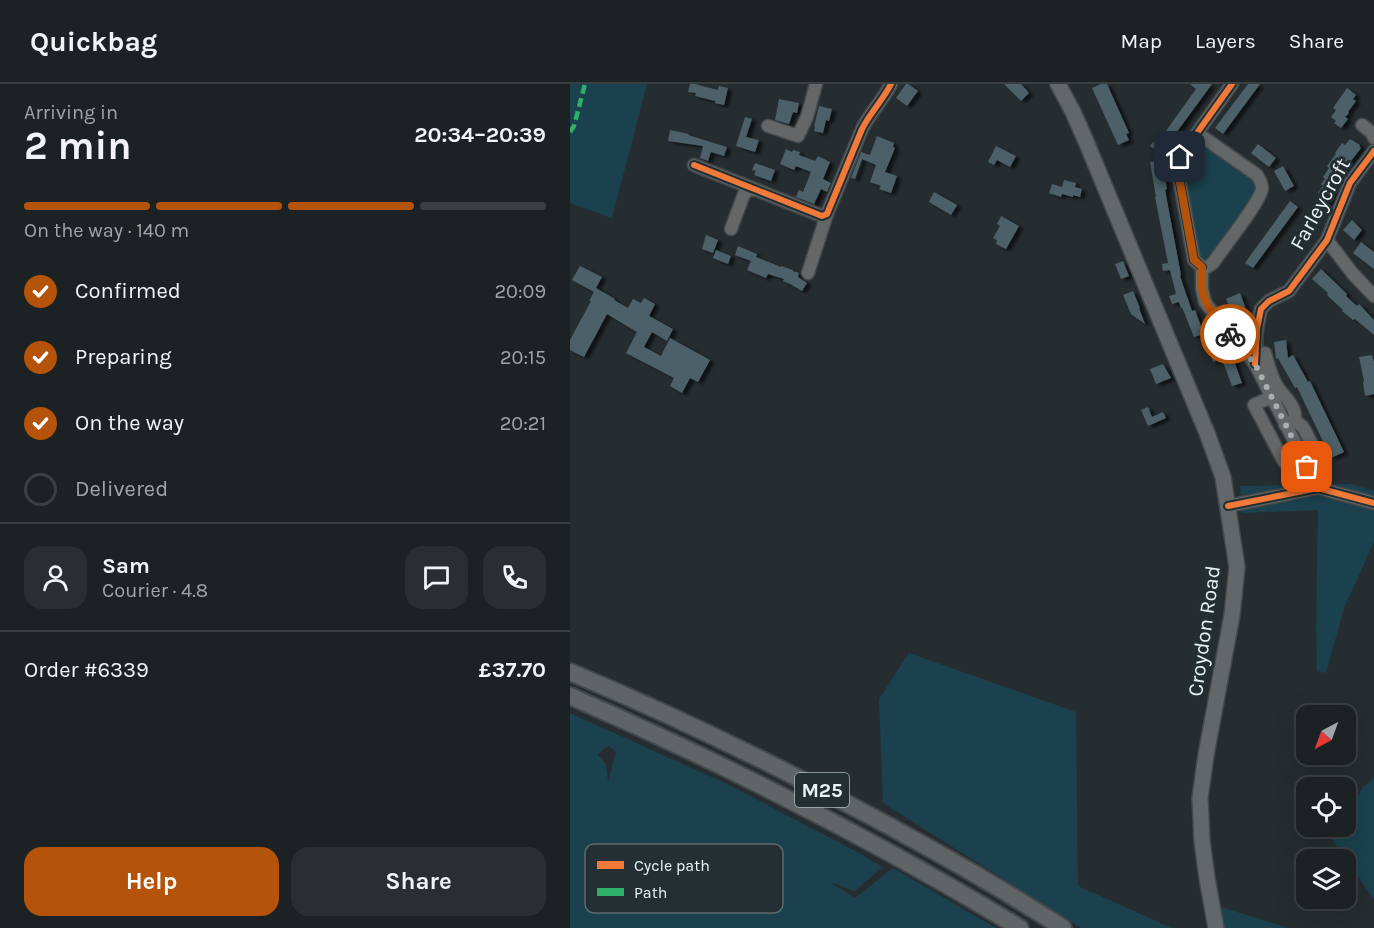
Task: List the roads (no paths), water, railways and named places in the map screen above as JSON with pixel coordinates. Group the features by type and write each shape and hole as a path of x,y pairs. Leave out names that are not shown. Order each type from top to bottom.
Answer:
{"highway":[{"name":"M25","path":"570,672 680,721 808,783 951,861 1063,928"},
{"name":"M25","path":"570,696 684,747 812,811 940,880 1020,928"}],"main road":[{"name":"Croydon Road","path":"1058,84 1085,139 1207,433 1223,477 1237,567 1232,615 1200,798 1202,842 1216,928"}],"street":[{"path":"768,126 798,136 807,117 816,84"},
{"path":"808,273 827,214 862,129 868,116 891,84"},
{"path":"1197,133 1257,175 1262,187 1258,200 1213,263 1207,267 1202,267 1194,260 1177,166 1180,157 1197,133 1232,84"},
{"path":"1362,125 1371,132 1374,138"},
{"name":"Farleycroft","path":"1255,364 1257,329 1261,309 1269,301 1289,291 1326,240 1350,183 1374,151"},
{"path":"694,165 822,216 827,214"},
{"path":"731,229 744,194 750,189 754,190"},
{"path":"1326,240 1374,296"},
{"path":"1202,267 1202,289 1205,302 1255,364 1271,397 1290,422 1318,488"},
{"path":"1265,353 1277,386 1293,411 1295,417 1290,422"},
{"path":"1271,397 1254,405 1284,462"},
{"path":"1290,422 1303,427 1317,454"},
{"path":"1228,506 1318,488 1374,503"}]}
